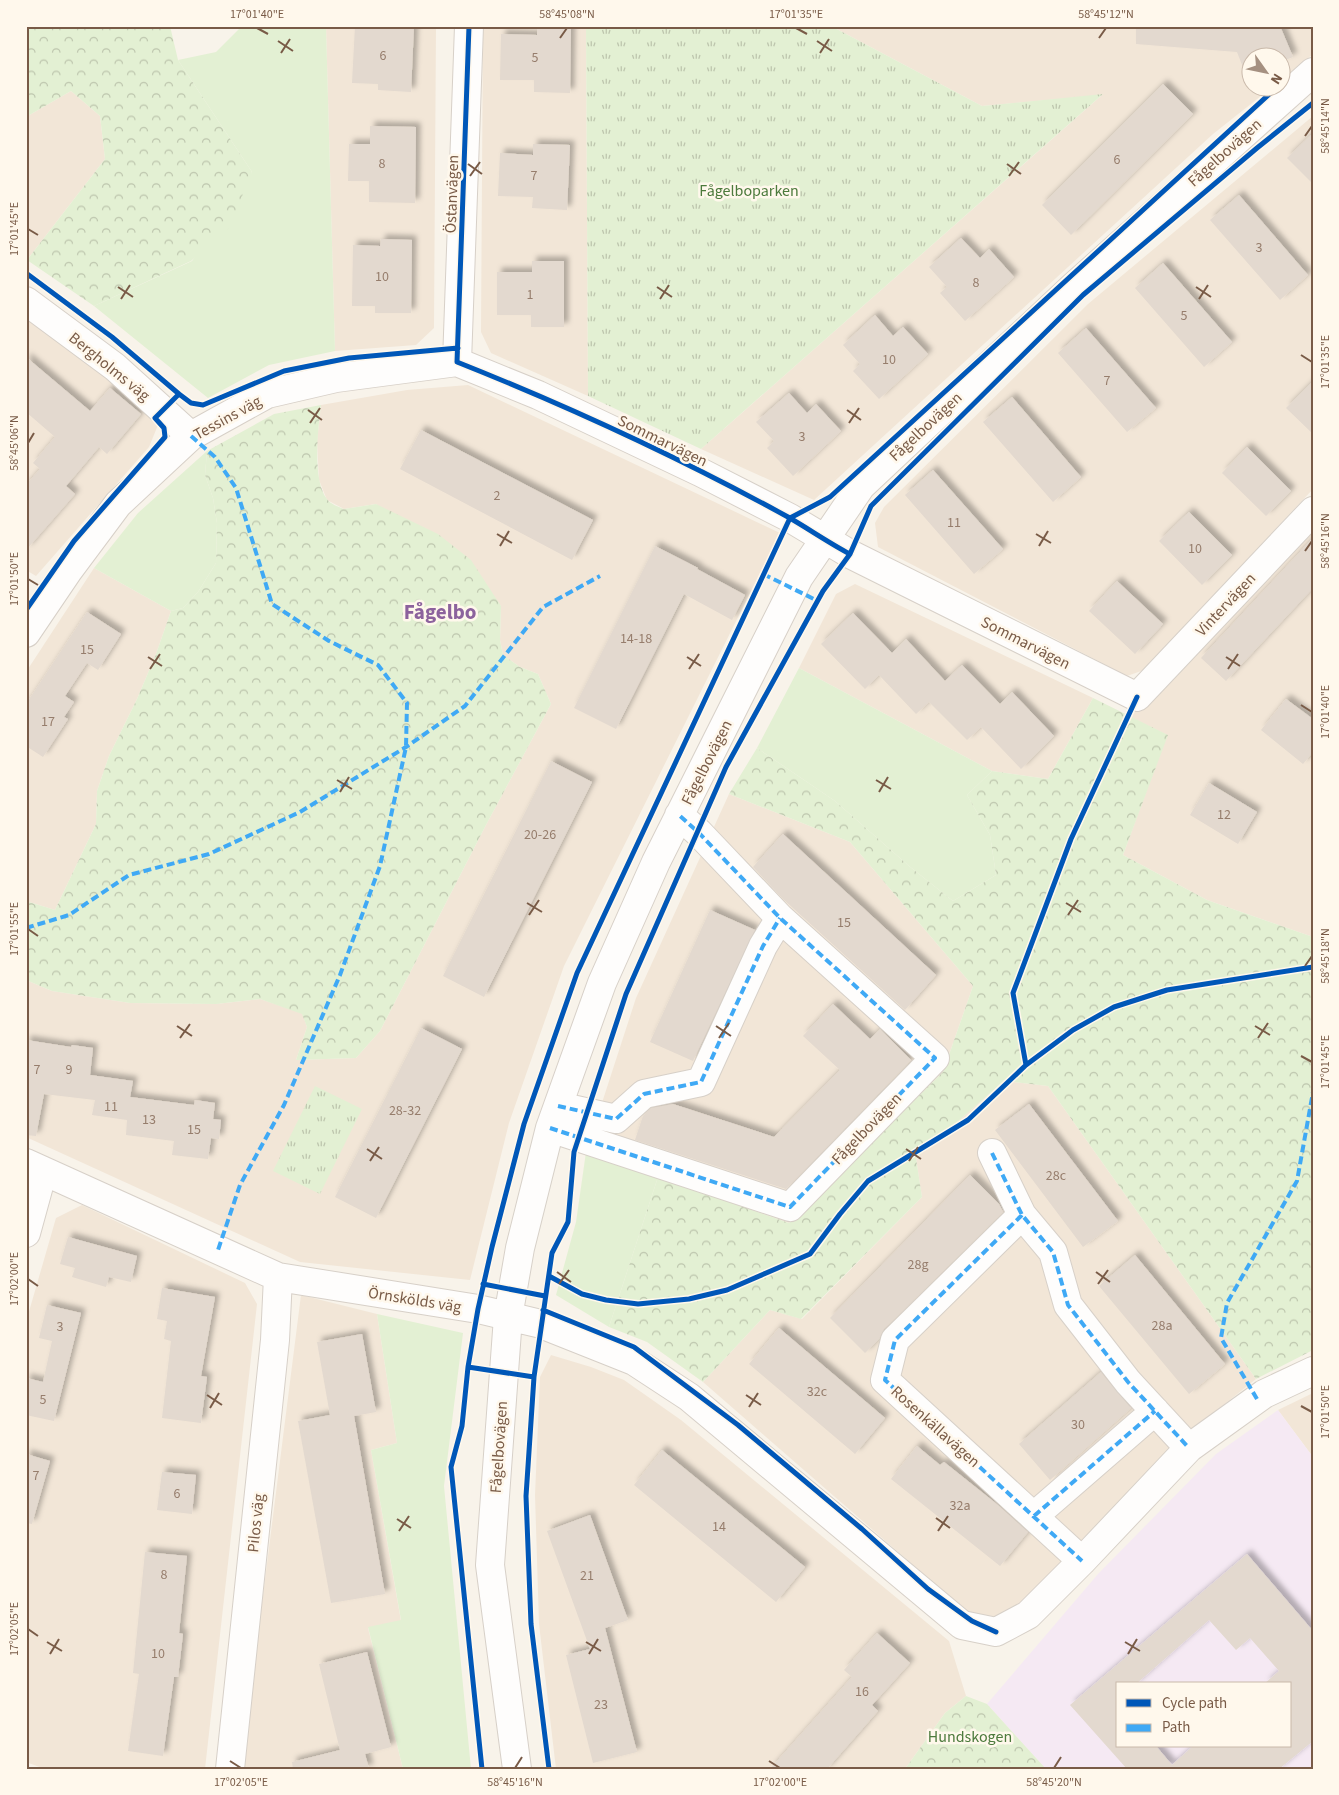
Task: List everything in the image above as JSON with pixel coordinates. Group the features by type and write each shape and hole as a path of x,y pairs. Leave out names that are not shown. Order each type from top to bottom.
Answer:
{"street":[{"name":"Östanvägen","path":"457,362 469,26"},
{"name":"Fågelbovägen","path":"517,1769 516,1749 490,1565 508,1317 520,1248 554,1117 602,982 679,815 793,589 823,539 861,486 1072,288 1313,72"},
{"name":"Bergholms väg","path":"26,301 115,367 190,436"},
{"name":"Tessins väg","path":"26,633 68,571 118,504 190,436 268,394 336,378 457,362"},
{"name":"Sommarvägen","path":"457,362 538,394 700,472 790,518 823,539 1137,697"},
{"name":"Vintervägen","path":"1137,697 1313,511"},
{"name":"Fågelbovägen","path":"554,1117 790,1207 935,1058 780,918 679,815"},
{"path":"554,1117 616,1119 644,1094 701,1082 763,946 780,918"},
{"path":"992,1153 1022,1215 1053,1252 1068,1305 1128,1382 1189,1448"},
{"path":"26,1233 34,1167"},
{"name":"Örnskölds väg","path":"34,1167 278,1276 478,1309 541,1324 634,1361 689,1397 962,1626 996,1632 1028,1615 1082,1561"},
{"name":"Rosenkällavägen","path":"1022,1215 895,1340 885,1380 1082,1561"},
{"name":"Pilos väg","path":"230,1769 275,1340 278,1276"},
{"path":"1082,1561 1189,1448 1264,1394 1313,1371"},
{"path":"1034,1516 1155,1411"}],"shaded area":[{"path":"326,26 436,26 434,328 416,345 335,351"},
{"path":"483,26 586,26 588,396 491,353 481,332"},
{"path":"831,26 1313,26 1313,54 1292,71 1292,48 1242,48 1242,98 1258,98 1213,134 814,500 701,449 1102,95 982,106"},
{"path":"71,91 100,116 105,159 27,260 26,117"},
{"path":"1313,116 1313,489 1144,670 1127,676 878,547 875,523 884,507 1088,304"},
{"path":"26,305 158,425 149,447 36,576 26,570"},
{"path":"468,385 780,533 564,966 509,1123 470,1280 300,1262 26,1137 26,980 52,991 130,1003 216,1004 260,999 302,1013 307,1027 296,1060 356,1058 380,1031 486,825 551,704 538,674 520,667 503,655 500,640 501,606 376,504 344,509 327,500 319,480 317,441 321,405 407,390"},
{"path":"1313,526 1313,937 1207,900 1123,855 1167,735 1130,717"},
{"path":"94,568 171,611 156,654 137,699 109,756 97,791 96,824 55,910 26,901 26,672"},
{"path":"855,584 1093,698 1048,779 992,771 799,668 836,594"},
{"path":"729,794 850,842 973,986 943,1072 789,1223 586,1152 636,998"},
{"path":"1004,1081 1048,1086 1256,1379 1181,1439 1022,1602 997,1617 967,1612 703,1382 770,1310 802,1319 922,1197 916,1158"},
{"path":"82,1205 245,1283 257,1304 205,1769 45,1769 26,1762 26,1322 56,1218"},
{"path":"301,1295 377,1314 397,1443 371,1450 401,1621 368,1628 403,1769 241,1769"},
{"path":"551,1355 591,1367 624,1380 681,1420 949,1641 966,1696 945,1713 905,1769 556,1769 539,1624 535,1495 540,1377"},
{"path":"1313,1393 1313,1457 1278,1410"},
{"path":"1278,1410 1313,1457 1313,1769 1046,1769 987,1704 1098,1574 1216,1454"}],"green space":[{"path":"26,26 170,26 178,60 252,172 229,228 191,261 94,306 27,260 105,159 100,116 71,91 26,117"},
{"path":"242,26 326,26 335,351 269,365 208,398 94,306 192,261 252,172 178,60 216,52"},
{"name":"Fågelboparken","path":"586,26 831,26 982,106 1103,94 701,449 588,396"},
{"path":"321,405 317,454 319,480 328,501 344,509 376,504 438,534 471,560 501,606 500,640 503,655 520,667 538,674 551,704 486,825 380,1031 356,1058 296,1060 307,1027 302,1014 260,999 216,1004 130,1003 52,991 26,980 26,901 55,910 96,824 97,791 109,756 137,699 156,654 171,611 183,608 198,592 216,563 217,523 213,498 205,475 207,451 274,414"},
{"path":"207,451 205,475 213,498 217,523 216,563 198,592 183,608 171,611 94,568 138,513"},
{"path":"799,668 992,771 967,795 990,835 996,875 953,901 909,866 835,801 757,748"},
{"path":"1093,698 1168,735 1123,855 1207,900 1313,937 1313,1350 1256,1379 1048,1086 1004,1081 916,1158 922,1197 801,1319 770,1310 703,1382 647,1342 609,1327 658,1177 789,1223 943,1072 973,986 850,842 729,794 757,748 835,801 909,866 953,901 996,875 990,835 967,795 992,771 1048,779"},
{"path":"315,1086 362,1109 320,1194 273,1171"},
{"path":"586,1152 658,1177 609,1327 556,1295 576,1222"},
{"path":"377,1314 463,1333 444,1486 471,1769 403,1769 368,1627 401,1620 371,1450 397,1443"},
{"name":"Hundskogen","path":"966,1696 987,1704 1046,1769 905,1769 945,1713"}],"building":[{"path":"355,26 377,28 377,26 414,26 411,92 378,90 378,84 352,83"},
{"path":"537,26 571,26 570,93 534,92 534,80 500,80 501,34 537,35"},
{"path":"1136,26 1280,26 1289,48 1242,48 1242,65 1237,52 1136,44"},
{"path":"1163,84 1193,114 1071,235 1042,205"},
{"path":"370,126 416,127 415,203 369,202 369,181 348,181 349,144 370,144"},
{"path":"1313,133 1313,184 1287,158"},
{"path":"533,144 570,145 567,210 532,208 533,197 498,196 500,153 533,155"},
{"path":"1239,195 1308,275 1280,300 1210,220"},
{"path":"961,238 980,258 989,249 1014,277 965,321 940,293 947,287 929,267"},
{"path":"381,239 412,240 411,313 375,313 375,306 352,306 353,245 380,246"},
{"path":"532,261 564,261 564,327 531,327 531,315 497,315 497,272 532,272"},
{"path":"1163,263 1232,342 1204,367 1135,288"},
{"path":"875,315 893,336 903,327 928,354 879,399 853,371 860,364 843,345"},
{"path":"1086,328 1156,408 1127,432 1058,353"},
{"path":"26,357 90,411 110,388 141,414 107,454 99,447 66,486 75,494 26,550 26,485 40,469 33,463 55,437 26,412"},
{"path":"1313,381 1313,434 1286,408"},
{"path":"789,393 807,413 816,404 841,431 793,476 767,448 774,441 756,422"},
{"path":"1012,397 1081,477 1053,502 983,422"},
{"path":"421,430 593,520 572,560 400,469"},
{"path":"1247,447 1291,491 1266,516 1222,473"},
{"path":"933,470 1003,549 974,574 905,495"},
{"path":"1189,512 1232,555 1202,585 1159,541"},
{"path":"1313,538 1313,588 1226,681 1201,658"},
{"path":"655,546 745,595 732,620 684,594 616,729 574,708"},
{"path":"1117,581 1163,624 1135,654 1089,611"},
{"path":"87,612 121,634 98,670 87,663 65,696 74,702 64,717 68,719 43,757 26,746 26,704"},
{"path":"853,613 892,653 906,639 945,681 962,665 1000,704 1012,692 1054,736 1021,769 981,727 967,740 929,702 916,714 879,675 865,689 821,644"},
{"path":"1286,699 1313,719 1313,752 1303,764 1261,730"},
{"path":"551,761 592,782 484,997 443,976"},
{"path":"1209,783 1257,812 1238,844 1190,815"},
{"path":"783,834 936,975 905,1010 783,899 753,867"},
{"path":"710,910 755,930 693,1061 650,1042"},
{"path":"833,1004 870,1039 880,1029 911,1060 786,1189 635,1140 643,1116 651,1108 673,1104 774,1137 840,1070 803,1036"},
{"path":"421,1028 462,1049 376,1218 335,1197"},
{"path":"26,1040 71,1047 72,1045 93,1048 90,1075 133,1081 130,1097 194,1105 195,1100 215,1103 213,1119 221,1120 219,1139 211,1138 208,1159 172,1155 174,1141 126,1135 127,1120 92,1115 95,1100 44,1094 36,1136 26,1135"},
{"path":"1029,1104 1118,1221 1083,1247 995,1130"},
{"path":"970,1175 999,1204 1003,1212 884,1329 879,1339 865,1353 830,1318"},
{"path":"68,1237 137,1256 131,1282 109,1277 106,1287 72,1277 75,1268 60,1264"},
{"path":"1135,1255 1225,1364 1189,1394 1099,1286"},
{"path":"162,1288 215,1297 201,1376 207,1377 201,1423 162,1418 171,1341 164,1339 167,1321 157,1319"},
{"path":"47,1305 81,1313 54,1421 26,1415 26,1378 43,1382 52,1341 39,1338"},
{"path":"779,1328 885,1418 855,1454 749,1364"},
{"path":"362,1334 376,1412 354,1416 385,1594 331,1603 298,1421 330,1415 317,1342"},
{"path":"1101,1372 1131,1408 1050,1480 1019,1444"},
{"path":"917,1446 940,1465 944,1462 998,1505 1028,1532 1000,1566 891,1479"},
{"path":"662,1450 805,1567 776,1602 634,1485"},
{"path":"26,1454 50,1461 32,1524 26,1523"},
{"path":"162,1472 196,1475 192,1514 157,1510"},
{"path":"590,1515 628,1620 605,1628 637,1752 593,1763 566,1655 590,1649 547,1531"},
{"path":"145,1552 187,1556 179,1633 183,1634 178,1677 174,1677 163,1756 128,1751 139,1674 133,1673"},
{"path":"1247,1554 1313,1631 1313,1741 1279,1769 1127,1769 1070,1705"},
{"path":"877,1633 910,1663 872,1705 878,1711 827,1769 770,1769 852,1677 844,1670"},
{"path":"367,1652 391,1747 365,1754 369,1769 293,1769 292,1762 340,1750 319,1664"}],"marked path":[{"path":"191,436 215,457 236,488 272,604 329,641 378,665 407,703 406,747 380,866 340,975 284,1105 240,1185 218,1250"},
{"path":"763,574 818,601"},
{"path":"26,928 69,915 129,875 209,854 300,812 406,747 465,706 543,607 600,576"},
{"path":"550,1128 790,1207 935,1058 780,918 699,833 679,815"},
{"path":"558,1106 616,1119 644,1094 701,1082 763,946 780,918"},
{"path":"1257,1399 1221,1338 1227,1303 1297,1181 1313,1092"},
{"path":"992,1153 1022,1215 1053,1252 1068,1305 1128,1382 1189,1448"},
{"path":"1022,1215 895,1340 885,1380 1082,1561"},
{"path":"1034,1516 1155,1411"}],"cycle path":[{"path":"469,26 457,362 541,397 666,454 788,517 850,554"},
{"path":"482,1769 451,1467 462,1426 468,1367 478,1309 492,1247 524,1124 577,973 790,518 830,497 1265,98"},
{"path":"549,1769 531,1624 526,1496 534,1377 552,1253 568,1222 574,1152 626,994 726,767 823,591 850,554 871,506 1083,295 1313,103"},
{"path":"26,273 112,337 179,394"},
{"path":"26,610 74,541 165,437 164,428 155,418 179,394 191,403 203,405 284,371 349,358 458,348"},
{"path":"1026,1065 1013,993 1071,839 1137,697"},
{"path":"549,1276 582,1294 606,1300 638,1304 689,1299 727,1290 810,1254 868,1181 968,1120 1026,1065 1073,1030 1114,1007 1167,990 1313,967"},
{"path":"483,1284 545,1296"},
{"path":"543,1310 634,1347 738,1425 862,1529 928,1589 972,1621 996,1632"},
{"path":"468,1367 534,1377"}],"district":[{"name":"Fågelbo","path":"440,612"}]}
